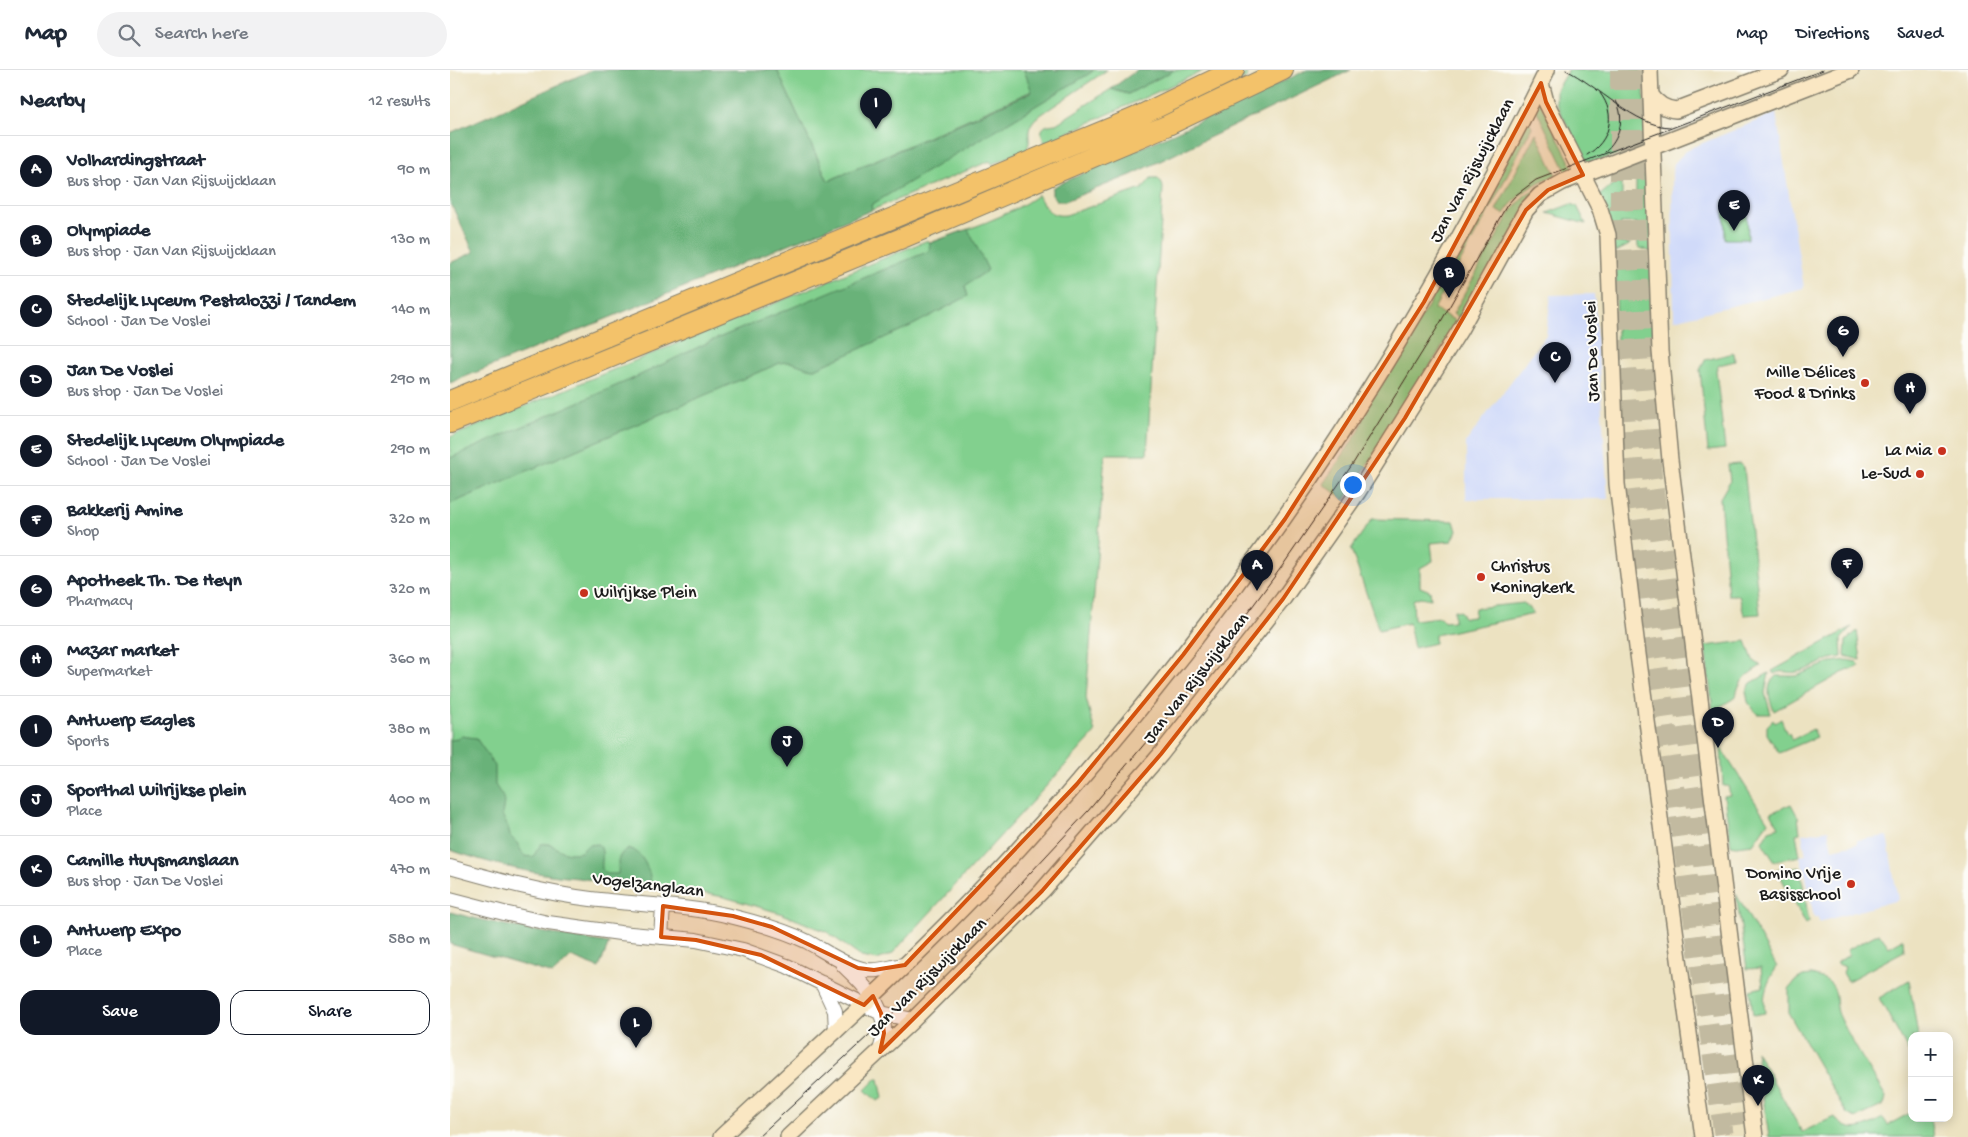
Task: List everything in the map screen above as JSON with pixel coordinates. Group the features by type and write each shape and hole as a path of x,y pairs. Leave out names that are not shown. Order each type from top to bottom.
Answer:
{"highway":[{"path":"450,401 1135,118 1234,70"},
{"path":"450,423 916,233 1166,126 1283,70"}],"main road":[{"path":"1650,70 1660,351 1670,460 1755,1137"},
{"path":"1651,95 1656,102 1666,108 1681,109 1781,70"},
{"name":"Jan Van Rijswijcklaan","path":"788,1137 914,1020 1042,891 1162,754 1283,599 1363,484 1460,330 1526,210 1533,202 1548,190 1583,175 1851,70"},
{"name":"Jan Van Rijswijcklaan","path":"721,1137 868,1001 1001,868 1116,739 1183,655 1285,519 1356,413 1424,302 1544,76"},
{"name":"Jan De Voslei","path":"1544,76 1546,102 1600,209 1608,236 1617,484 1703,1137"}],"street":[{"name":"Vogelzanglaan","path":"450,867 524,887 590,899 663,906 725,915 772,927 804,940 836,958 869,970 905,965"},
{"name":"Vogelzanglaan","path":"450,899 504,914 587,929 696,940 743,950 787,966 822,983 868,1001 881,1013 914,1020"},
{"path":"661,937 663,906"},
{"name":"Vogelzanglaan","path":"836,958 865,985 868,1001"},
{"path":"822,983 835,1011 836,1031"},
{"path":"880,1052 884,1033 881,1013"}],"highlighted area":[{"path":"1541,83 1546,102 1583,175 1548,190 1526,210 1405,418 1283,599 1161,754 1042,891 880,1052 884,1033 881,1013 873,996 864,1005 761,955 696,940 661,937 663,906 733,916 772,927 858,968 874,970 905,965 1077,784 1183,655 1285,519 1424,302"}],"shaded area":[{"path":"1776,113 1804,288 1674,320 1672,174 1674,163 1688,149"},
{"path":"1594,294 1608,499 1466,499 1466,442 1546,335 1551,295"},
{"name":"Domino Vrije Basisschool","path":"1828,830 1832,849 1857,844 1857,840 1887,836 1898,900 1819,922 1818,917 1814,917 1800,856 1806,855 1802,834"}],"green space":[{"path":"592,70 777,70 828,181 1032,92 1024,70 1093,70 871,205 872,210 450,383 450,263 474,252 450,202 450,133"},
{"path":"777,70 1079,70 828,181"},
{"path":"1093,70 1107,70 1036,118 1030,127 1027,149 992,164 990,161 872,210 870,205"},
{"path":"1137,70 1174,70 1128,94 1111,89"},
{"path":"1174,70 1205,70 1045,143 1042,131 1047,125 1056,124 1111,89 1128,94"},
{"path":"1307,70 1351,70 1131,175 1065,201 1057,201 1052,195 1052,188 1055,186 1187,127"},
{"path":"1568,70 1640,70 1644,81 1645,137 1638,146 1595,162 1589,162 1584,158 1556,103 1556,90"},
{"path":"1247,73 1247,78 1125,135 450,415 450,411 1184,103"},
{"path":"1539,100 1575,172 1568,175 1535,107"},
{"path":"1528,119 1532,127 1434,309 1458,322 1345,500 1323,484 1359,431 1367,406 1428,306"},
{"path":"1536,133 1556,175 1526,190 1504,214 1496,210"},
{"path":"1648,175 1651,252 1638,247 1637,223 1621,223 1621,243 1630,243 1616,252 1614,251 1599,196 1612,185 1622,180 1622,211 1636,211 1636,177"},
{"path":"1151,178 1158,178 1163,188 1147,454 1105,454 1086,698 1095,733 892,954 877,960 861,957 827,932 780,913 724,897 697,892 624,885 450,847 450,437 928,240 930,243 986,222 1013,210 1038,195 1049,211 1056,215 1066,215 1142,189"},
{"path":"1546,183 1460,318 1453,314 1510,213 1525,195"},
{"path":"1724,201 1747,201 1748,239 1725,239"},
{"path":"1571,204 1577,206 1586,224 1547,213"},
{"path":"968,229 988,270 965,286 968,296 913,325 815,369 790,362 780,363 450,504 450,458 634,378 711,341 929,251 930,243"},
{"path":"1632,256 1645,261 1652,270 1655,345 1617,347 1616,267 1620,261"},
{"path":"1734,353 1735,361 1719,365 1716,370 1725,449 1708,451 1700,370 1705,360"},
{"path":"1740,464 1744,468 1760,614 1744,615 1739,595 1728,595 1720,498 1730,481 1728,465"},
{"path":"1372,519 1454,521 1457,531 1452,541 1431,543 1433,561 1420,568 1420,587 1430,591 1431,599 1420,597 1413,600 1414,620 1440,617 1444,622 1454,621 1454,610 1460,611 1464,618 1474,617 1475,608 1524,603 1534,614 1435,635 1435,643 1414,648 1409,623 1379,630 1351,549"},
{"path":"1852,627 1841,639 1842,657 1829,659 1803,671 1774,674 1772,671"},
{"path":"1857,631 1861,660 1845,656 1846,641"},
{"path":"1746,641 1753,660 1761,666 1741,682 1736,697 1713,711 1705,646"},
{"path":"1847,660 1857,662 1860,666 1842,673 1774,711 1769,688 1776,676 1796,676 1831,662"},
{"path":"1769,673 1765,693 1771,714 1757,714 1748,702 1746,691 1751,683"},
{"path":"1781,719 1787,734 1789,733 1792,740 1813,729 1817,737 1779,753 1767,734 1767,726 1773,720 1775,723"},
{"path":"461,736 476,738 495,766 495,785 504,801 502,815 510,836 517,843 524,856 533,857 541,844 573,853 581,852 588,845 598,844 602,852 602,869 606,874 618,874 619,858 624,851 630,849 641,857 646,865 651,881 650,887 529,872 450,850 450,740 458,739"},
{"path":"1721,748 1768,822 1753,844 1731,845 1724,796 1730,795 1728,786 1723,786"},
{"path":"1791,804 1798,817 1800,833 1796,834 1800,856 1774,861 1762,842 1769,830 1779,827 1771,813"},
{"path":"1800,867 1809,922 1806,924 1777,870"},
{"path":"1736,894 1777,967 1766,989 1764,1000 1765,1013 1753,1015 1750,990 1763,987 1761,968 1747,969"},
{"path":"450,912 529,930 609,943 599,968 571,957 553,974 450,944"},
{"path":"1879,933 1889,947 1903,939 1904,951 1848,981 1843,973 1845,967 1836,963 1849,955 1847,950"},
{"path":"1803,976 1820,977 1832,985 1839,1015 1855,1046 1886,1097 1884,1105 1856,1118 1847,1114 1789,1014 1789,989 1796,980"},
{"path":"1909,980 1917,1032 1908,1032 1908,1051 1879,998"},
{"path":"1756,1051 1802,1132 1834,1117 1846,1127 1857,1128 1870,1125 1883,1118 1888,1125 1908,1114 1908,1122 1931,1122 1933,1137 1769,1137"},
{"path":"876,1079 879,1079 883,1098 877,1101 865,1090"}],"tunnel":[{"path":"1620,70 1620,214 1625,350 1635,480 1655,643 1724,1137"},
{"path":"1634,70 1635,209 1642,350 1652,477 1699,822 1736,1125"}],"tram line":[{"path":"1566,70 1630,113 1657,125 1670,127"},
{"path":"758,1137 905,1002 962,946 1088,811 1195,684 1283,565 1354,462 1439,325 1507,205 1516,195 1536,180 1823,70"},
{"path":"1587,155 1601,142 1606,135 1608,127 1608,110 1600,93"},
{"path":"1605,152 1614,142 1620,129 1621,122 1616,101"}],"place":[{"name":"Antwerp Eagles","path":"876,129"},
{"name":"Stedelijk Lyceum Olympiade","path":"1734,231"},
{"name":"Olympiade","path":"1449,298"},
{"name":"Apotheek Th. De Heyn","path":"1843,357"},
{"name":"Stedelijk Lyceum Pestalozzi / Tandem","path":"1555,383"},
{"name":"Mille Délices Food & Drinks","path":"1865,383"},
{"name":"Mazar market","path":"1910,414"},
{"name":"La Mia","path":"1942,451"},
{"name":"Le-Sud","path":"1920,474"},
{"name":"Christus Koningkerk","path":"1481,577"},
{"name":"Bakkerij Amine","path":"1847,589"},
{"name":"Volhardingstraat","path":"1257,591"},
{"name":"Wilrijkse Plein","path":"584,593"},
{"name":"Jan De Voslei","path":"1718,748"},
{"name":"Sporthal Wilrijkse plein","path":"787,767"},
{"name":"Domino Vrije Basisschool","path":"1851,884"},
{"name":"Antwerp Expo","path":"636,1048"},
{"name":"Camille Huysmanslaan","path":"1758,1106"}]}
